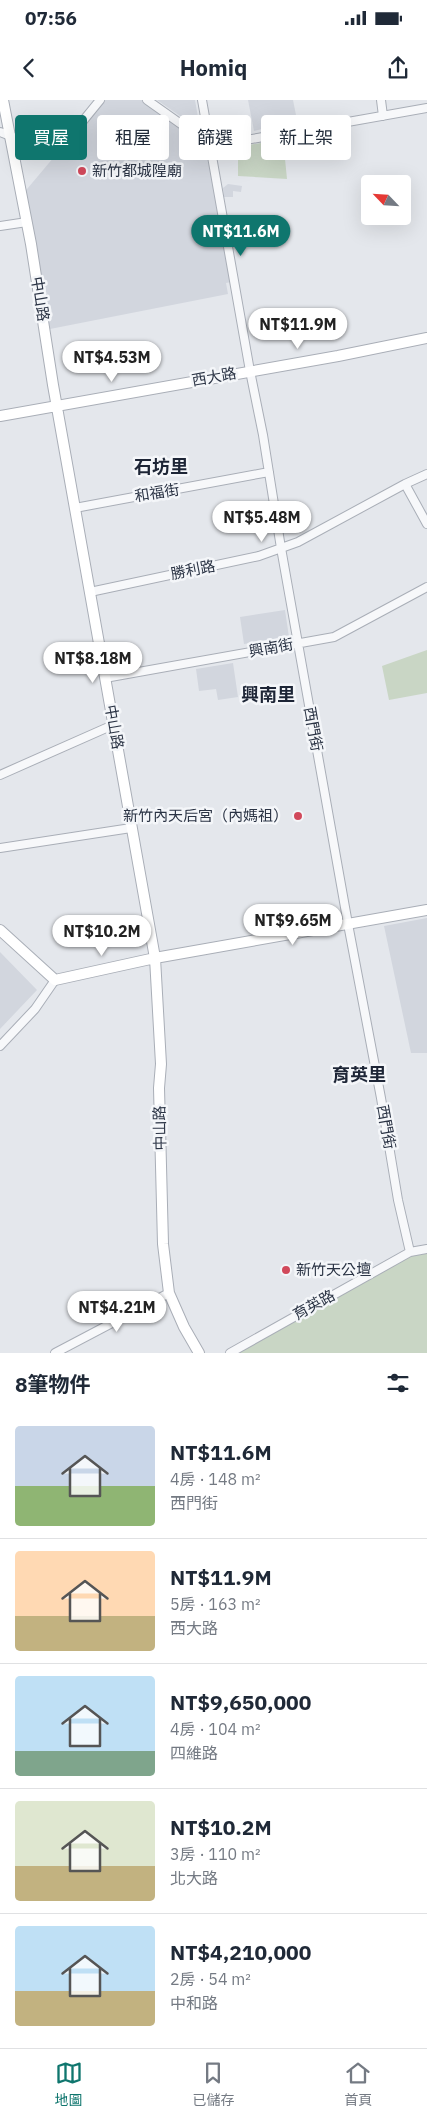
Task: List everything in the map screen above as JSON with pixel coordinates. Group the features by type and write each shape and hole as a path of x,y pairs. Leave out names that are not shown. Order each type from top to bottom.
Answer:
{"street":[{"name":"中山路","path":"3,100 27,222 57,406 155,958 161,1064 159,1088 163,1244 169,1293 184,1327 199,1353"},
{"path":"0,132 56,154 100,100"},
{"path":"147,100 179,123"},
{"name":"西門街","path":"202,100 205,115"},
{"path":"381,100 383,116"},
{"path":"251,139 427,108"},
{"name":"西門街","path":"214,160 348,924 383,1107 398,1200 410,1252"},
{"path":"0,226 27,222"},
{"name":"西大路","path":"0,416 394,346 427,338"},
{"name":"和福街","path":"75,508 269,472"},
{"name":"勝利路","path":"90,592 259,556 298,542 427,474"},
{"path":"405,484 427,524"},
{"name":"興南街","path":"105,678 334,637 427,587"},
{"path":"0,775 113,725"},
{"path":"0,848 132,828"},
{"path":"0,1046 35,1010 56,980 155,958 427,910"},
{"path":"0,930 56,980"},
{"name":"育英路","path":"230,1353 410,1252 427,1249"},
{"path":"55,1353 169,1293"}],"shaded area":[{"path":"102,100 144,100 166,115 97,115 97,160 169,160 169,117 179,124 179,160 212,160 219,226 231,282 226,283 228,294 50,329 48,318 43,319 22,195 51,160 87,160 87,118"},
{"path":"157,100 195,100 198,115 179,115"},
{"path":"248,100 293,100 296,115 261,115 261,129 254,131"},
{"path":"228,184 242,186 241,192 233,191 233,197 224,197 223,188"},
{"path":"285,610 289,637 244,644 240,617"},
{"path":"233,663 238,697 218,700 216,689 199,691 196,669"},
{"path":"427,918 427,1053 411,1053 384,926"},
{"path":"0,952 37,990 0,1029"}],"green space":[{"path":"261,143 261,160 285,160 287,179 238,176 238,160 251,160 251,145"},
{"path":"427,650 427,693 389,700 382,666"},
{"path":"427,1249 427,1353 231,1353 410,1252"}],"place":[{"name":"新竹都城隍廟","path":"82,171"},
{"name":"新竹內天后宮（內媽祖）","path":"298,816"},
{"name":"新竹天公壇","path":"286,1270"}],"district":[{"name":"石坊里","path":"161,467"},
{"name":"興南里","path":"268,695"},
{"name":"育英里","path":"359,1075"}]}
